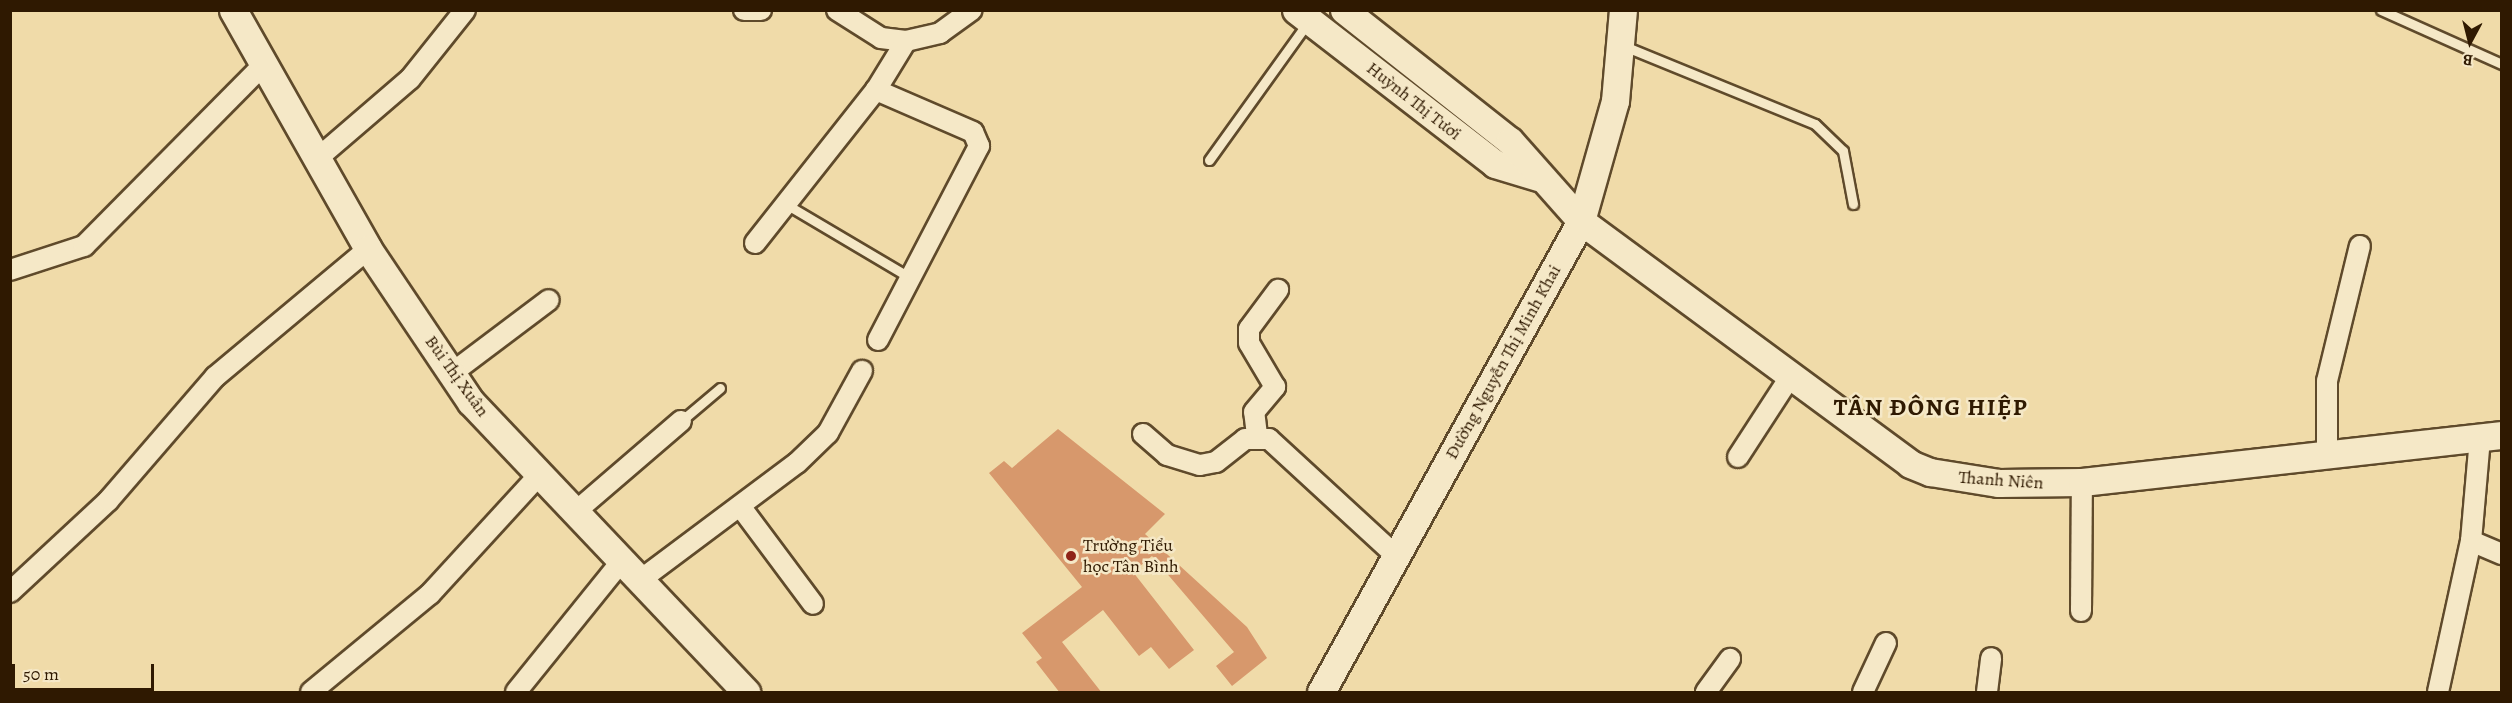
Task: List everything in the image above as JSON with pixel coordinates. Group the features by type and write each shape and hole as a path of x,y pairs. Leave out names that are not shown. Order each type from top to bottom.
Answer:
{"street":[{"name":"Bùi Thị Xuân","path":"233,10 368,249 452,373 539,476 746,693"},
{"path":"318,159 410,79 465,10"},
{"path":"744,10 761,10"},
{"path":"837,10 881,38 906,41 940,33 972,10"},
{"name":"Huỳnh Thị Tươi","path":"1344,10 1510,141 1538,177 1581,221"},
{"name":"Đường Nguyễn Thị Minh Khai","path":"1321,693 1581,221 1614,101 1623,10"},
{"name":"Huỳnh Thị Tươi","path":"1303,15 1495,164 1538,177"},
{"path":"755,243 784,203 876,90 906,41"},
{"path":"10,270 84,246 264,64"},
{"path":"1396,87 1412,65"},
{"path":"876,90 978,138 943,219 909,277 878,340"},
{"name":"Thanh Niên","path":"1581,221 1792,374 1910,464 1930,472 1999,483 2082,482 2496,434"},
{"path":"2327,453 2327,381 2360,246"},
{"path":"10,592 108,501 215,377 368,249"},
{"path":"1257,435 1254,412 1275,387 1249,343 1249,329 1278,290"},
{"path":"452,373 549,300"},
{"path":"516,693 629,572 740,507 828,434 862,371"},
{"path":"1738,457 1792,374"},
{"path":"574,513 681,421"},
{"path":"1143,434 1167,455 1200,465 1216,462 1257,435"},
{"path":"2438,693 2496,434"},
{"path":"1257,435 1284,451 1395,555"},
{"path":"312,693 430,594 539,476"},
{"path":"2081,612 2082,482"},
{"path":"740,507 813,604"},
{"path":"2471,541 2502,554"},
{"path":"1863,693 1886,643"},
{"path":"1987,693 1991,658"},
{"path":"1706,693 1730,659"}],"lane":[{"path":"2381,10 2502,64"},
{"path":"1209,160 1303,15"},
{"path":"1619,44 1815,124 1843,151 1853,204"},
{"path":"784,203 909,277"},
{"path":"681,421 720,387"}],"building":[{"path":"1058,429 1165,514 1145,534 1247,627 1267,658 1232,686 1216,666 1234,652 1152,556 1133,572 1194,650 1169,669 1151,647 1139,656 1103,610 1062,642 1102,693 1060,693 1036,662 1042,658 1022,633 1082,587 989,473 1004,461 1012,468"}],"place":[{"name":"Trường Tiểu học Tân Bình","path":"1071,556"}],"district":[{"name":"TÂN ĐÔNG HIỆP","path":"1931,408"}]}
